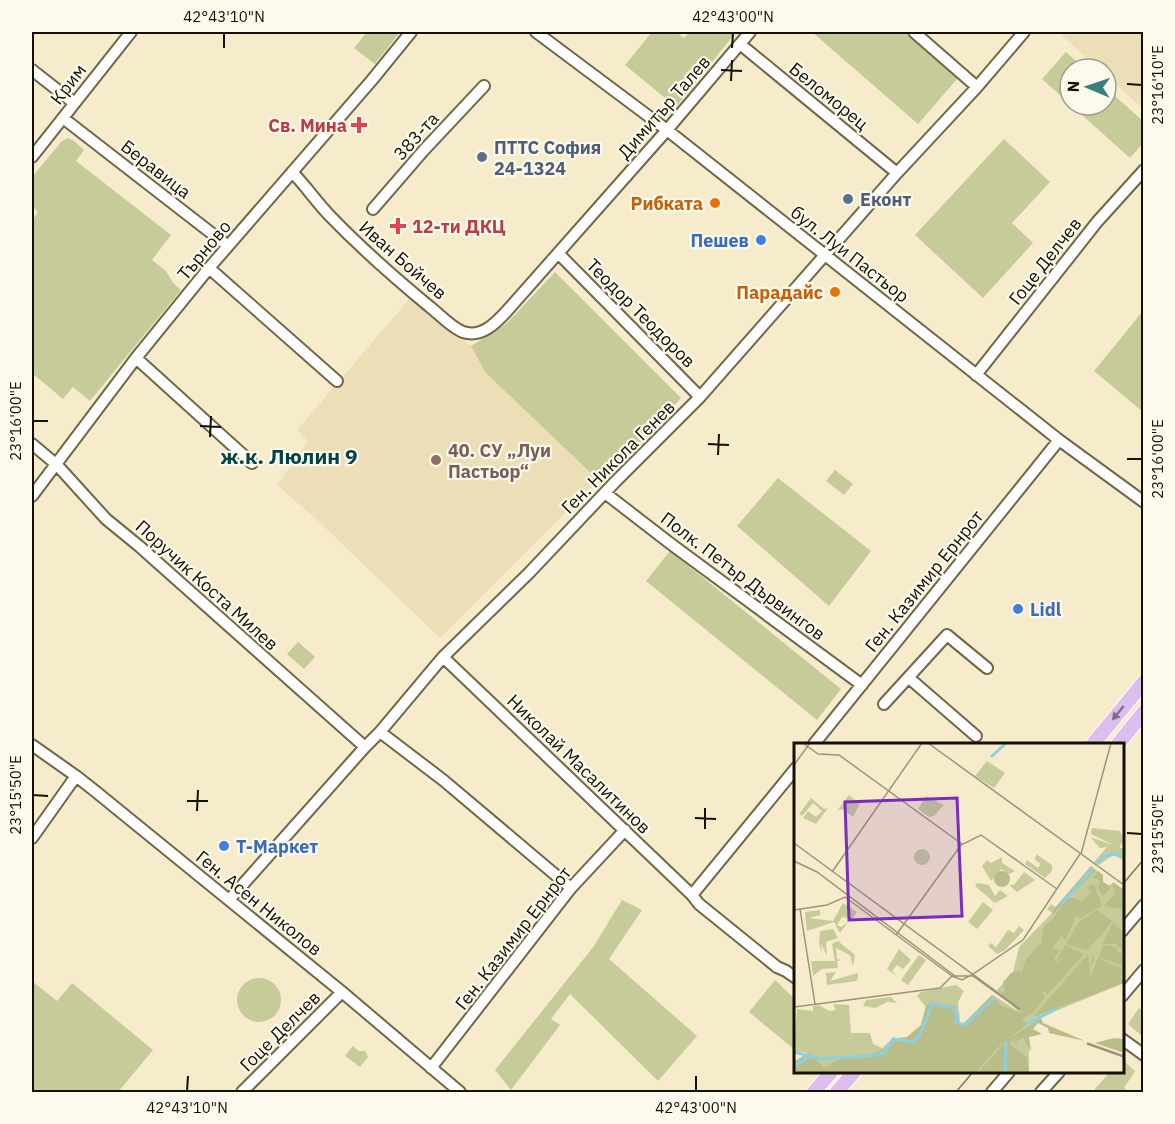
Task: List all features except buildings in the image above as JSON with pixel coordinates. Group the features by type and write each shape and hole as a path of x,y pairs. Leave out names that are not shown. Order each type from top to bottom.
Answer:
{"main road":[{"path":"1094,743 1143,682"},
{"path":"1119,743 1143,712"},
{"path":"814,1092 829,1073"},
{"path":"837,1092 852,1073"}],"street":[{"name":"Крим","path":"32,157 131,32"},
{"name":"Търново","path":"32,496 136,358 209,268 411,32"},
{"name":"бул. Луи Пастьор","path":"536,32 666,130 1059,440 1143,502"},
{"name":"Димитър Талев","path":"506,312 750,32"},
{"path":"914,32 977,87"},
{"name":"Ген. Никола Генев","path":"229,900 380,732 443,657 700,397 1024,32"},
{"name":"Беломорец","path":"740,44 897,173"},
{"path":"32,69 74,104"},
{"name":"383-та","path":"373,209 484,86"},
{"name":"Беравица","path":"63,118 228,246"},
{"name":"Гоце Делчев","path":"976,375 1097,222 1143,170"},
{"name":"Иван Бойчев","path":"292,172 329,216 456,328 463,332 477,333 495,324 506,312"},
{"name":"Теодор Теодоров","path":"558,253 700,397"},
{"path":"209,268 338,381"},
{"path":"136,358 252,463"},
{"name":"Ген. Казимир Ернрот","path":"815,743 1059,440"},
{"name":"Поручик Коста Милев","path":"32,444 57,465 106,519 365,747"},
{"name":"Полк. Петър Дървингов","path":"605,493 862,685"},
{"path":"884,704 947,635 987,668"},
{"name":"Николай Масалитинов","path":"443,657 625,830 699,904 777,967 794,977"},
{"path":"909,678 976,736"},
{"path":"380,732 443,780 572,888"},
{"name":"Ген. Асен Николов","path":"32,745 76,776 229,900 460,1092"},
{"path":"692,895 794,769"},
{"path":"32,838 76,776"},
{"name":"Ген. Казимир Ернрот","path":"431,1068 572,888 625,830"},
{"path":"1124,929 1143,905"},
{"path":"1124,994 1143,970"},
{"name":"Гоце Делчев","path":"242,1092 342,992"},
{"path":"1124,1041 1143,1055"},
{"path":"992,1092 1007,1073"},
{"path":"1041,1092 1057,1073"}],"shaded area":[{"path":"1058,32 1143,32 1143,109 1118,86 1118,57 1086,57"},
{"name":"40. СУ „Луи Пастьор“","path":"410,298 471,346 485,372 598,480 440,638 315,518 277,485 308,441 297,430"}],"green space":[{"path":"367,32 400,32 375,64 354,48"},
{"path":"652,32 676,32 684,38 690,32 736,32 676,107 625,65"},
{"path":"812,32 904,32 958,78 918,124"},
{"path":"1066,52 1072,57 1062,57"},
{"path":"1058,61 1058,93 1042,79"},
{"path":"1118,99 1143,121 1143,143 1130,158 1084,117 1118,117"},
{"path":"68,138 84,150 76,161 171,235 152,260 166,271 173,283 181,290 90,401 73,387 63,399 32,373 32,221 38,212 32,206 32,177 62,141"},
{"path":"1004,139 1050,182 1012,223 1033,243 983,298 915,235"},
{"path":"555,272 681,398 611,475 598,480 485,372 471,346 506,324"},
{"path":"1143,311 1143,412 1094,371"},
{"path":"835,470 853,484 844,495 826,481"},
{"path":"778,478 871,551 829,606 737,526"},
{"path":"670,551 841,689 817,720 646,581"},
{"path":"298,642 315,657 304,669 287,654"},
{"path":"622,900 642,910 609,959 697,1036 658,1081 570,994 551,1019 560,1025 511,1090 495,1070 594,946"},
{"path":"259,978 268,979 275,984 280,991 280,1009 275,1016 268,1021 259,1022 250,1021 243,1016 238,1009 237,1000 238,991 243,984 250,979"},
{"path":"775,980 794,998 794,1049 749,1012"},
{"path":"32,981 57,1001 72,983 153,1050 118,1092 32,1092"},
{"path":"1139,1008 1143,1011 1143,1037 1128,1024"},
{"path":"353,1046 359,1051 365,1051 368,1057 360,1067 345,1056"},
{"path":"1124,1061 1135,1071 1124,1088 1129,1092 1092,1092 1109,1073 1124,1073"}],"tram line":[{"path":"1124,883 1144,859"},
{"path":"956,1092 972,1073"}],"place":[{"name":"Св. Мина","path":"359,125"},
{"name":"ПТТС София 24-1324","path":"482,157"},
{"name":"Еконт","path":"848,199"},
{"name":"Рибката","path":"715,203"},
{"name":"12-ти ДКЦ","path":"398,226"},
{"name":"Пешев","path":"761,240"},
{"name":"Парадайс","path":"835,292"},
{"name":"40. СУ „Луи Пастьор“","path":"436,460"},
{"name":"Lidl","path":"1018,609"},
{"name":"Т-Маркет","path":"224,846"}],"district":[{"name":"ж.к. Люлин 9","path":"289,456"}]}
